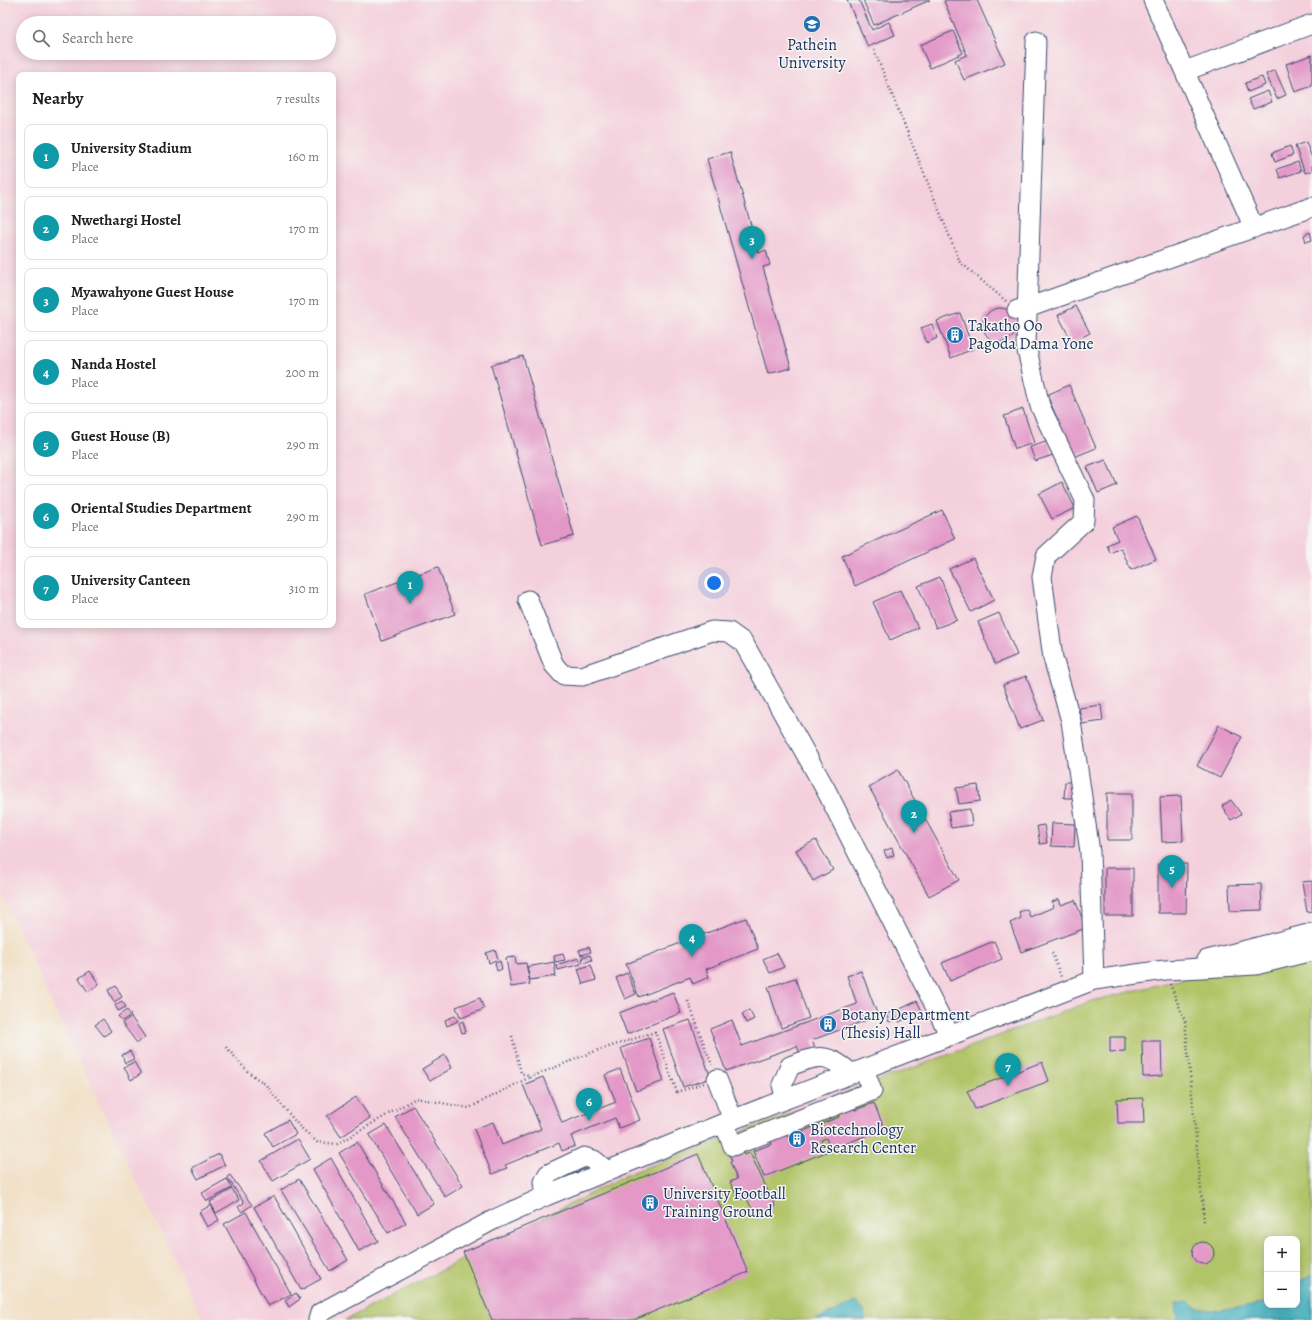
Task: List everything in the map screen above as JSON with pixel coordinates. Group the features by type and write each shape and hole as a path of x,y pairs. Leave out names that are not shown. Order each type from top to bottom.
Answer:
{"street":[{"path":"1153,0 1254,228"},
{"path":"1185,71 1312,24"},
{"path":"1036,41 1022,309 1026,346 1040,406 1085,500 1084,521 1046,556 1042,577 1052,658 1070,721 1090,852 1094,980"},
{"path":"1022,309 1312,207"},
{"path":"528,600 554,664 563,675 582,676 712,631 729,632 743,642 826,790 950,1036"},
{"path":"1165,970 1312,933"},
{"path":"318,1320 320,1313 495,1219 546,1196 786,1099 1094,980 1165,970 1256,966 1312,951"},
{"path":"718,1079 729,1122 733,1146 872,1090 858,1072 838,1062 816,1056 790,1066 782,1085 786,1099"}],"path":[{"path":"874,50 960,262 1022,309"},
{"path":"1052,953 1066,991"},
{"path":"1165,970 1185,1021 1204,1222"},
{"path":"226,1047 248,1072 265,1084 298,1125 317,1142 337,1144 416,1098 469,1108 531,1077 593,1052 654,1032 677,1092 718,1079 688,1001"},
{"path":"512,1036 521,1073 531,1077"}],"shaded area":[{"name":"Pathein University","path":"0,0 1312,0 1312,1065 661,1320 203,1320 55,1010 0,890"}],"green space":[{"path":"1312,947 1312,1320 345,1320 628,1174 1092,1001"}],"water":[{"path":"1312,1274 1312,1320 1178,1320 1176,1304 1188,1302 1197,1308 1220,1311 1264,1303 1264,1308 1300,1308 1300,1281"},
{"path":"855,1302 864,1309 865,1320 815,1320"}],"building":[{"path":"847,0 859,0 872,30 889,22 895,35 868,47"},
{"path":"863,0 930,0 874,25"},
{"path":"977,0 1005,63 964,80 955,60 967,55 944,1"},
{"path":"953,31 963,53 930,68 920,45"},
{"path":"1312,55 1312,86 1295,92 1286,64"},
{"path":"1275,70 1286,95 1277,99 1266,74"},
{"path":"1262,77 1265,85 1248,92 1245,83"},
{"path":"1268,91 1272,102 1253,109 1248,99"},
{"path":"1306,142 1312,158 1312,171 1305,173 1295,146"},
{"path":"1290,146 1293,155 1275,162 1272,153"},
{"path":"730,152 759,253 766,250 770,265 763,267 791,368 768,374 707,159"},
{"path":"1298,162 1301,171 1280,178 1277,169"},
{"path":"1310,232 1312,240 1306,242 1304,235"},
{"path":"1076,306 1090,333 1072,342 1058,315"},
{"path":"1003,308 1012,313 1016,318 1016,332 1012,337 1007,341 997,342 993,341 984,332 983,322 984,318 993,309"},
{"name":"Takatho Oo Pagoda Dama Yone","path":"960,313 973,349 951,358 937,321"},
{"path":"932,324 937,338 927,343 921,328"},
{"path":"523,356 574,536 542,545 491,365"},
{"path":"1069,385 1096,448 1074,457 1047,395"},
{"path":"1023,409 1034,443 1015,449 1004,416"},
{"path":"1049,441 1053,455 1035,461 1030,447"},
{"path":"1106,460 1117,485 1098,493 1087,467"},
{"path":"1062,482 1075,508 1052,519 1039,494"},
{"path":"942,510 955,539 855,586 842,556"},
{"path":"1137,516 1156,559 1131,570 1121,548 1110,553 1107,545 1118,540 1112,527"},
{"path":"973,558 994,600 971,612 949,569"},
{"path":"438,567 455,614 382,641 365,594"},
{"path":"940,577 957,620 936,628 918,586"},
{"path":"900,590 918,628 890,640 873,602"},
{"path":"999,613 1017,655 995,664 978,622"},
{"path":"1026,676 1043,720 1020,729 1003,685"},
{"path":"1101,705 1103,721 1082,724 1079,708"},
{"path":"1219,725 1242,737 1220,778 1197,766"},
{"path":"898,770 959,880 929,896 869,787"},
{"path":"1065,782 1079,782 1078,798 1064,798"},
{"path":"978,785 980,801 959,804 956,788"},
{"path":"1107,793 1132,793 1132,840 1107,840"},
{"path":"1181,796 1183,841 1162,842 1160,797"},
{"path":"1231,800 1241,814 1231,820 1222,806"},
{"path":"970,809 972,825 951,828 948,812"},
{"path":"1052,823 1075,824 1074,847 1051,846"},
{"path":"1044,825 1047,843 1040,844 1037,826"},
{"path":"816,840 833,870 813,881 796,850"},
{"path":"892,848 894,855 887,858 884,851"},
{"path":"1158,864 1187,864 1186,913 1158,913"},
{"path":"1105,868 1133,868 1133,916 1105,916"},
{"path":"1312,881 1312,911 1307,912 1302,882"},
{"path":"1261,884 1262,910 1230,911 1229,885"},
{"path":"1059,899 1061,905 1075,900 1086,928 1021,952 1010,923 1021,918 1019,912 1027,909 1030,917 1054,907 1052,902"},
{"path":"746,918 758,949 706,969 709,977 693,984 690,977 639,997 626,964"},
{"path":"994,941 1002,959 950,981 942,963"},
{"path":"589,947 591,952 581,955 579,950"},
{"path":"495,950 498,959 489,963 486,953"},
{"path":"777,953 784,967 770,973 763,959"},
{"path":"563,954 565,960 555,962 554,956"},
{"path":"590,955 592,960 583,963 582,957"},
{"path":"515,957 516,964 526,963 530,984 511,987 506,958"},
{"path":"579,958 581,964 558,970 556,965"},
{"path":"500,961 502,969 497,971 495,963"},
{"path":"554,962 556,976 530,980 527,967"},
{"path":"591,965 596,980 583,984 578,969"},
{"path":"90,971 99,984 88,992 79,978"},
{"name":"Botany Department (Thesis) Hall","path":"861,971 878,1016 812,1040 816,1052 801,1057 797,1046 726,1071 710,1029 732,1020 742,1046 857,1004 847,976"},
{"path":"627,973 636,994 625,999 616,978"},
{"path":"795,978 809,1018 781,1028 768,987"},
{"path":"116,986 122,997 114,1002 108,990"},
{"path":"673,992 681,1013 627,1034 619,1013"},
{"path":"480,998 484,1009 461,1018 456,1007"},
{"path":"122,1001 126,1007 118,1011 115,1005"},
{"path":"917,1001 922,1011 899,1022 894,1012"},
{"path":"127,1010 131,1015 122,1021 118,1016"},
{"path":"749,1010 754,1019 746,1023 742,1014"},
{"path":"893,1012 895,1020 889,1022 886,1014"},
{"path":"455,1016 458,1021 447,1026 445,1020"},
{"path":"131,1017 145,1037 137,1043 122,1023"},
{"path":"103,1019 111,1031 104,1036 95,1025"},
{"path":"690,1020 711,1078 683,1087 663,1029"},
{"path":"463,1021 466,1032 462,1033 459,1023"},
{"path":"1110,1037 1125,1037 1125,1051 1110,1052"},
{"path":"649,1038 664,1081 636,1091 621,1048"},
{"path":"1142,1041 1161,1041 1162,1076 1143,1077"},
{"path":"130,1051 134,1059 125,1063 122,1055"},
{"path":"445,1055 452,1068 430,1081 422,1069"},
{"path":"134,1062 141,1074 131,1080 124,1067"},
{"path":"1042,1062 1049,1081 975,1109 967,1091"},
{"path":"620,1069 640,1120 619,1128 615,1118 571,1136 575,1146 562,1151 559,1143 505,1165 507,1168 492,1174 474,1129 493,1122 502,1145 541,1129 523,1085 543,1077 562,1123 616,1102 605,1075"},
{"path":"356,1097 370,1118 341,1137 327,1116"},
{"path":"1143,1098 1144,1123 1118,1123 1117,1099"},
{"name":"Biotechnology Research Center","path":"851,1101 855,1110 874,1103 884,1128 831,1150 826,1138 821,1140 826,1152 764,1177 753,1151 772,1144 768,1135 784,1129 788,1137 839,1117 835,1108"},
{"path":"413,1106 463,1186 445,1197 395,1117"},
{"path":"288,1120 296,1134 273,1147 265,1133"},
{"path":"386,1125 434,1204 417,1214 369,1135"},
{"path":"298,1139 310,1159 273,1181 261,1161"},
{"path":"357,1142 406,1223 388,1233 339,1153"},
{"path":"741,1147 744,1155 750,1153 775,1206 755,1215 746,1197 739,1200 730,1182 737,1179 728,1153"},
{"path":"219,1154 225,1165 198,1179 192,1168"},
{"name":"University Football Training Ground","path":"698,1154 748,1272 634,1320 492,1320 463,1252"},
{"path":"331,1158 378,1241 359,1251 313,1169"},
{"path":"230,1175 252,1205 242,1212 238,1207 244,1203 227,1177"},
{"path":"227,1179 232,1188 207,1201 202,1193"},
{"path":"299,1179 348,1260 330,1271 281,1190"},
{"path":"232,1189 239,1200 216,1213 210,1202"},
{"path":"274,1196 321,1279 301,1290 254,1207"},
{"path":"211,1205 219,1220 207,1227 199,1212"},
{"path":"246,1212 291,1294 268,1306 224,1224"},
{"path":"1203,1242 1211,1245 1214,1253 1211,1261 1203,1264 1195,1261 1192,1253 1195,1245"},
{"path":"296,1293 300,1299 289,1307 285,1300"}],"place":[{"name":"Pathein University","path":"812,24"},
{"name":"Myawahyone Guest House","path":"752,259"},
{"name":"Takatho Oo Pagoda Dama Yone","path":"955,335"},
{"name":"University Stadium","path":"410,604"},
{"name":"Nwethargi Hostel","path":"914,833"},
{"name":"Guest House (B)","path":"1172,888"},
{"name":"Nanda Hostel","path":"692,957"},
{"name":"Botany Department (Thesis) Hall","path":"828,1024"},
{"name":"University Canteen","path":"1008,1086"},
{"name":"Oriental Studies Department","path":"589,1121"},
{"name":"Biotechnology Research Center","path":"797,1139"},
{"name":"University Football Training Ground","path":"650,1203"}]}
